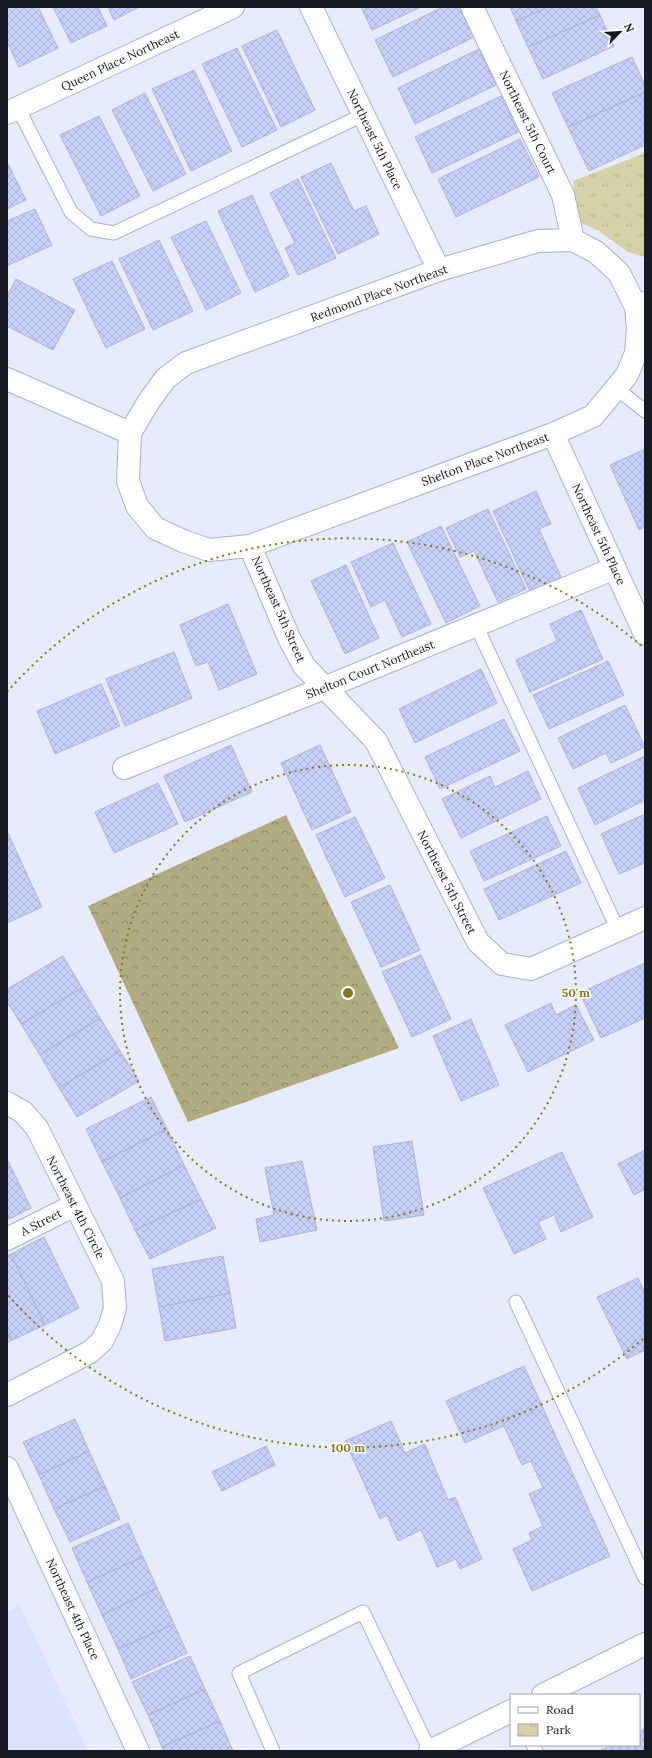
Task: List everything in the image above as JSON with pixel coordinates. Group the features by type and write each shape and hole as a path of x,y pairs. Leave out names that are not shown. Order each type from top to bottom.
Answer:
{"street":[{"name":"Queen Place Northeast","path":"12,111 233,7"},
{"name":"Northeast 5th Place","path":"311,7 439,270"},
{"name":"Northeast 5th Court","path":"472,7 563,195 573,240"},
{"name":"Redmond Place Northeast","path":"130,433 149,400 166,378 186,363 439,270 538,241 573,240 596,252 619,273 640,305"},
{"name":"Shelton Place Northeast","path":"250,546 554,434 593,416 628,374 636,354 640,305"},
{"path":"7,379 130,433"},
{"name":"Northeast 5th Street","path":"130,433 128,481 137,506 155,528 183,541 209,550 250,546 289,638 304,666 376,741 478,942 502,964 531,969 618,930"},
{"name":"Northeast 5th Place","path":"554,434 645,634"},
{"name":"Shelton Court Northeast","path":"124,768 324,688 615,568"},
{"path":"618,930 645,918"},
{"name":"Northeast 4th Circle","path":"7,1103 23,1112 37,1128 113,1281 115,1308 110,1325 102,1341 90,1352 7,1394"},
{"name":"A Street","path":"7,1239 75,1205"},
{"name":"Northeast 4th Place","path":"7,1468 13,1498 138,1751"},
{"path":"545,1694 645,1644"},
{"path":"430,1751 458,1745 510,1712"}],"lane":[{"path":"12,111 71,212 91,229 114,233 364,115"},
{"path":"617,389 645,411"},
{"path":"476,625 618,930"},
{"path":"516,1302 645,1578"},
{"path":"273,1751 239,1673 363,1612 430,1751"}],"shaded area":[{"path":"20,1605 88,1751 7,1751 7,1611"}],"green space":[{"path":"645,153 645,257 628,252 599,231 577,221 573,181"},
{"path":"286,815 399,1048 188,1122 88,906"}],"building":[{"path":"7,7 38,7 58,48 19,67 7,42"},
{"path":"53,7 98,7 107,26 71,43"},
{"path":"108,7 139,7 114,20"},
{"path":"361,7 421,7 372,30"},
{"path":"443,7 460,7 474,37 393,77 375,40"},
{"path":"510,7 548,7 516,21"},
{"path":"548,7 596,7 600,15 528,47 516,21"},
{"path":"600,15 614,46 543,79 528,47"},
{"path":"277,30 315,110 281,127 242,46"},
{"path":"237,48 277,130 242,147 202,64"},
{"path":"479,49 496,85 415,124 398,88"},
{"path":"632,57 645,85 645,92 568,127 552,93"},
{"path":"194,70 232,151 191,171 152,89"},
{"path":"645,92 645,145 589,171 568,127"},
{"path":"145,93 186,174 153,191 112,110"},
{"path":"501,96 518,132 432,173 415,137"},
{"path":"99,116 140,196 101,216 60,135"},
{"path":"520,139 539,177 456,217 438,179"},
{"path":"7,162 26,200 7,209"},
{"path":"331,163 354,211 366,206 379,234 338,254 301,177"},
{"path":"298,179 336,258 298,275 285,248 295,243 270,193"},
{"path":"252,195 289,276 255,292 218,211"},
{"path":"35,209 52,245 7,266 7,221"},
{"path":"206,221 241,293 206,310 171,237"},
{"path":"159,240 193,311 153,330 119,259"},
{"path":"112,261 145,329 106,348 73,279"},
{"path":"16,279 75,310 53,350 7,326 7,296"},
{"path":"645,449 645,527 639,530 610,465"},
{"path":"536,491 551,524 539,529 563,581 532,596 493,511"},
{"path":"488,509 526,589 498,602 474,551 460,557 446,528"},
{"path":"441,526 480,606 446,623 407,542"},
{"path":"393,543 431,624 402,637 385,600 371,607 351,562"},
{"path":"346,565 379,638 345,654 311,581"},
{"path":"228,604 257,674 219,690 208,662 196,666 180,625"},
{"path":"581,610 603,659 530,692 516,660 557,641 550,624"},
{"path":"174,652 192,698 125,726 106,679"},
{"path":"608,661 624,695 549,729 533,695"},
{"path":"481,669 497,703 415,743 399,709"},
{"path":"101,684 120,726 55,754 37,711"},
{"path":"625,705 645,747 611,763 606,753 573,769 558,738"},
{"path":"504,719 520,751 440,789 425,757"},
{"path":"231,745 252,792 185,822 164,776"},
{"path":"320,745 351,812 312,830 281,763"},
{"path":"645,756 645,800 595,825 578,788"},
{"path":"528,771 541,799 461,838 442,799 490,776 495,787"},
{"path":"158,783 178,824 114,853 95,812"},
{"path":"645,814 645,863 619,874 601,834"},
{"path":"547,816 561,846 484,881 470,851"},
{"path":"355,817 385,878 345,897 316,835"},
{"path":"7,831 42,907 7,923"},
{"path":"566,851 581,883 499,920 484,889"},
{"path":"390,885 420,950 381,967 351,902"},
{"path":"421,955 451,1019 412,1037 382,972"},
{"path":"63,956 82,988 21,1024 7,1002 7,989"},
{"path":"645,963 645,1018 601,1038 580,993"},
{"path":"82,988 100,1018 40,1055 21,1024"},
{"path":"551,1003 556,1015 576,1005 594,1040 528,1072 505,1025"},
{"path":"100,1018 120,1051 59,1088 40,1055"},
{"path":"471,1019 499,1085 461,1101 433,1036"},
{"path":"120,1051 139,1081 77,1117 59,1088"},
{"path":"151,1097 167,1129 102,1162 86,1129"},
{"path":"167,1129 184,1165 120,1198 102,1162"},
{"path":"412,1141 424,1215 384,1221 373,1147"},
{"path":"645,1150 645,1189 634,1195 618,1164"},
{"path":"562,1152 593,1217 561,1232 554,1215 538,1222 546,1239 514,1254 483,1188"},
{"path":"7,1159 31,1208 7,1220"},
{"path":"302,1161 317,1230 260,1242 256,1219 274,1215 265,1168"},
{"path":"184,1165 201,1199 135,1230 120,1198"},
{"path":"201,1199 216,1228 150,1259 135,1230"},
{"path":"44,1237 79,1308 45,1325 11,1254"},
{"path":"11,1254 45,1325 12,1340 7,1330 7,1256"},
{"path":"223,1256 230,1293 159,1307 152,1269"},
{"path":"638,1278 645,1293 645,1350 627,1359 597,1297"},
{"path":"230,1293 236,1328 165,1341 159,1307"},
{"path":"7,1330 12,1340 7,1343"},
{"path":"524,1366 610,1556 532,1591 513,1549 532,1540 529,1533 543,1526 529,1494 543,1488 531,1461 522,1465 504,1426 465,1443 446,1401"},
{"path":"75,1419 89,1451 39,1475 23,1442"},
{"path":"391,1421 405,1453 425,1444 448,1500 455,1497 482,1559 460,1569 456,1559 437,1567 421,1530 398,1541 387,1515 380,1519 345,1441"},
{"path":"266,1446 275,1465 222,1491 212,1472"},
{"path":"89,1451 105,1486 54,1509 39,1475"},
{"path":"105,1486 120,1519 70,1542 54,1509"},
{"path":"128,1523 143,1557 87,1582 72,1548"},
{"path":"143,1557 157,1588 102,1615 87,1582"},
{"path":"157,1588 174,1624 118,1649 102,1615"},
{"path":"174,1624 187,1653 131,1679 118,1649"},
{"path":"190,1656 205,1689 148,1715 132,1682"},
{"path":"205,1689 220,1721 162,1747 148,1715"},
{"path":"220,1721 233,1751 164,1751 162,1747"},
{"path":"645,1729 645,1751 599,1751 610,1746 640,1746 640,1732"}]}
